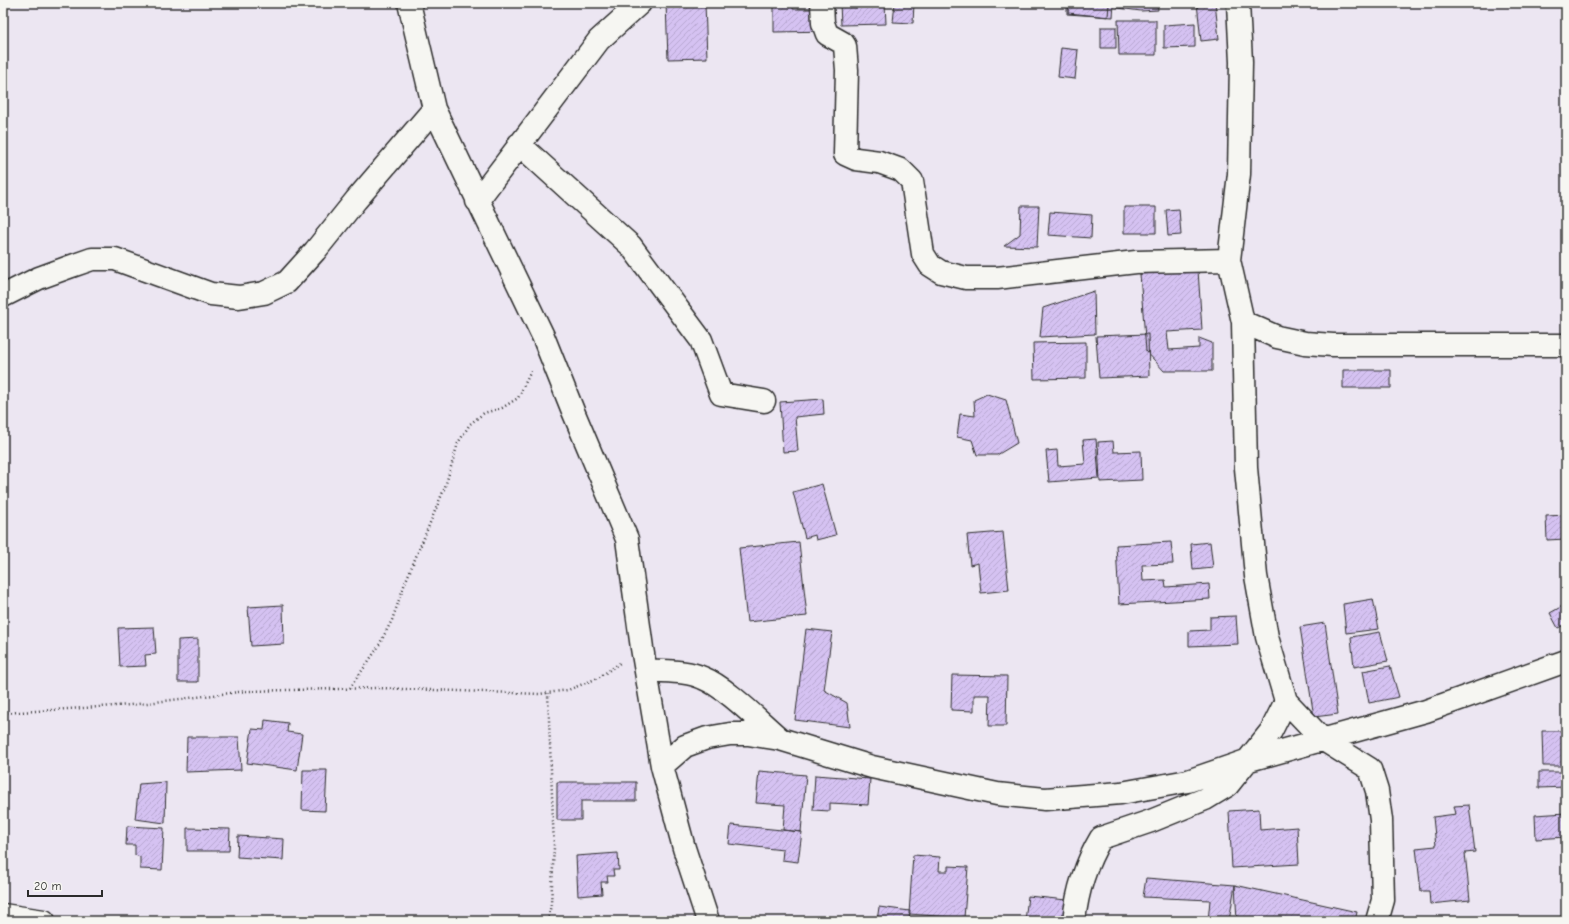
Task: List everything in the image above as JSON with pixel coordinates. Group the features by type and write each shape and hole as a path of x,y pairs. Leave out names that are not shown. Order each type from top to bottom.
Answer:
{"street":[{"path":"409,3 434,109 477,201 544,336 572,411 627,539 642,648 662,766 684,848 708,921"},
{"path":"477,201 599,40 640,3"},
{"path":"822,3 823,23 827,34 843,43 845,46 847,70 845,154 856,160 879,162 901,170 912,180 923,254 930,265 941,272 966,278 997,278 1136,262 1229,260"},
{"path":"1238,3 1241,62 1239,174 1229,260 1243,322 1246,468 1256,576 1267,637 1286,701 1322,739 1370,769 1378,791 1381,820 1383,900 1377,921"},
{"path":"3,296 39,278 92,259 115,258 211,294 239,296 264,293 287,282 315,251 356,200 434,109"},
{"path":"519,144 631,246 700,340 721,394 764,401"},
{"path":"1243,322 1277,337 1305,343 1333,346 1566,345"},
{"path":"662,766 685,746 707,738 730,734 780,739 872,767 997,794 1045,799 1121,793 1188,781 1246,761 1426,711 1564,665"},
{"path":"646,670 688,674 702,677 717,684 780,739"},
{"path":"1074,921 1076,901 1092,853 1101,838 1151,821 1205,799 1228,785 1271,731 1286,701"},
{"path":"3,915 44,921"}],"path":[{"path":"350,689 377,649 392,620 405,583 446,487 458,443 470,424 484,413 502,408 518,398 528,379 544,336"},
{"path":"3,714 130,705 247,691 378,688 540,694 568,690 598,678 642,648"},
{"path":"548,693 554,847 551,904 548,921"}],"building":[{"path":"666,3 705,3 707,58 668,59"},
{"path":"774,3 793,3 793,9 833,9 833,31 774,32"},
{"path":"840,3 885,3 886,24 841,25"},
{"path":"895,3 914,3 913,23 893,22"},
{"path":"1067,3 1114,3 1113,17 1067,14"},
{"path":"1069,3 1109,3 1108,17 1068,13"},
{"path":"1118,3 1157,3 1158,10 1141,11 1118,8"},
{"path":"1171,3 1187,3 1187,5 1171,5"},
{"path":"1197,3 1215,3 1219,39 1201,41"},
{"path":"1118,20 1156,20 1156,55 1119,55"},
{"path":"1195,23 1195,47 1164,48 1164,25"},
{"path":"1101,27 1116,27 1116,48 1101,48"},
{"path":"1061,48 1078,50 1075,79 1058,77"},
{"path":"1021,206 1039,206 1037,247 1004,246 1020,234"},
{"path":"1124,207 1156,207 1156,233 1124,233"},
{"path":"1179,209 1181,235 1168,236 1166,210"},
{"path":"1050,212 1092,215 1091,238 1048,235"},
{"path":"1198,270 1202,330 1167,332 1169,350 1199,348 1199,338 1212,343 1212,371 1164,371 1146,351 1140,274"},
{"path":"1094,291 1095,334 1040,337 1043,308"},
{"path":"1148,334 1149,376 1099,378 1096,336"},
{"path":"1086,342 1086,378 1034,379 1033,343"},
{"path":"1343,370 1391,370 1391,388 1343,388"},
{"path":"987,394 1006,400 1017,443 997,455 977,455 972,440 957,437 960,414 975,416 974,400"},
{"path":"823,399 824,414 795,417 798,451 783,452 780,402"},
{"path":"1096,439 1099,478 1049,482 1046,451 1057,450 1058,466 1085,464 1083,440"},
{"path":"1113,441 1114,452 1141,451 1142,480 1100,482 1098,442"},
{"path":"822,484 836,535 816,540 815,535 805,538 793,492"},
{"path":"1566,515 1566,539 1547,540 1546,516"},
{"path":"1003,532 1009,590 981,593 978,563 970,565 967,535"},
{"path":"799,542 807,616 747,622 739,548"},
{"path":"1171,542 1173,564 1142,565 1143,581 1165,580 1166,587 1209,584 1210,599 1119,604 1116,545"},
{"path":"1210,542 1213,568 1193,570 1191,544"},
{"path":"1373,599 1379,629 1346,633 1343,604"},
{"path":"1566,604 1566,624 1558,628 1550,613"},
{"path":"283,605 284,644 251,646 248,607"},
{"path":"1236,616 1238,644 1189,646 1189,631 1210,630 1210,617"},
{"path":"1325,623 1338,714 1314,717 1300,627"},
{"path":"154,627 156,654 145,655 146,666 120,667 118,628"},
{"path":"806,629 832,632 824,690 847,703 850,727 795,720"},
{"path":"1380,632 1388,661 1354,667 1351,637"},
{"path":"198,639 198,682 178,682 178,640"},
{"path":"1390,666 1399,697 1369,703 1363,671"},
{"path":"952,675 1007,676 1006,726 989,726 990,695 974,695 974,711 951,710"},
{"path":"265,720 288,723 287,732 302,734 297,770 247,763 252,729 264,730"},
{"path":"1542,731 1566,731 1566,766 1543,766"},
{"path":"187,737 239,737 241,770 186,772"},
{"path":"303,770 327,770 325,811 302,810"},
{"path":"759,771 806,775 801,832 783,830 785,805 756,803"},
{"path":"1539,772 1566,772 1566,787 1539,788"},
{"path":"815,775 870,779 868,805 830,803 830,811 813,810"},
{"path":"166,782 165,823 135,819 139,784"},
{"path":"557,782 636,782 636,801 581,801 581,820 557,820"},
{"path":"1469,805 1475,852 1465,853 1470,900 1430,904 1429,891 1421,891 1416,848 1436,846 1433,817 1456,814 1454,806"},
{"path":"1259,809 1260,830 1297,827 1299,864 1232,868 1229,811"},
{"path":"1566,813 1566,837 1536,839 1535,815"},
{"path":"731,825 802,832 798,862 782,860 783,850 729,844"},
{"path":"127,826 164,828 162,870 140,869 140,857 135,855 135,845 126,845"},
{"path":"187,828 230,829 229,851 187,851"},
{"path":"238,836 284,839 283,860 237,857"},
{"path":"618,853 619,870 613,870 614,876 607,876 608,882 601,882 602,894 578,896 576,856"},
{"path":"913,855 940,857 939,871 948,871 948,866 968,867 964,918 909,914"},
{"path":"1146,878 1235,885 1229,921 1208,921 1210,900 1143,897"},
{"path":"1235,885 1357,912 1355,921 1237,921"},
{"path":"1028,896 1076,901 1074,921 1025,921"},
{"path":"879,907 910,911 909,921 877,921"}]}
